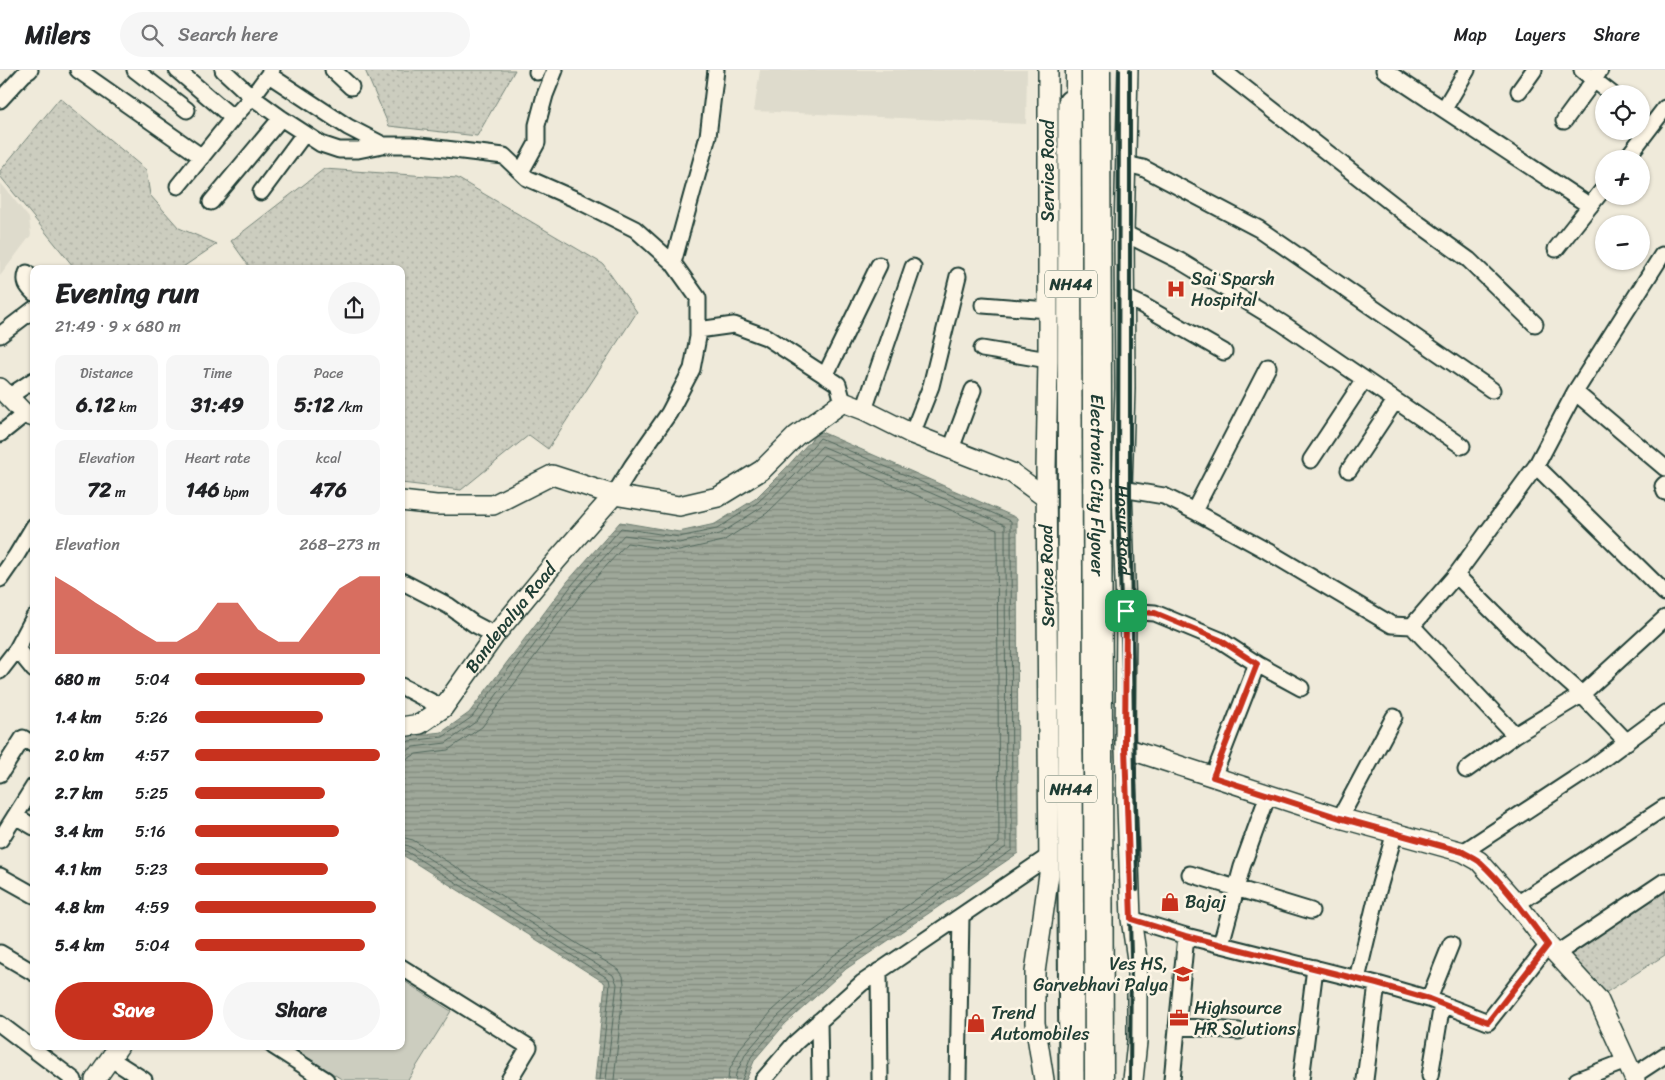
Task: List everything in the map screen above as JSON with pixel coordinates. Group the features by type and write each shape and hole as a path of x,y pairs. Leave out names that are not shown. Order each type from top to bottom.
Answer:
{"highway":[{"name":"NH44","path":"1071,70 1058,498 1072,1080"},
{"name":"Electronic City Flyover","path":"1080,70 1082,1080"},
{"name":"Electronic City Flyover","path":"1096,70 1099,1080"},
{"name":"Hosur Road","path":"1109,70 1115,494 1109,1080"},
{"path":"1058,498 1115,494"}],"street":[{"path":"0,100 30,70"},
{"path":"78,70 96,75 202,157"},
{"path":"135,70 187,110"},
{"path":"177,70 233,118"},
{"path":"223,70 252,97 304,134 322,144 339,150 358,150 383,145 412,145 504,156 527,178 635,229 673,263 698,298 698,337 692,369 669,412 614,495"},
{"path":"333,70 351,87"},
{"path":"520,172 537,143 538,125 545,95 555,70"},
{"path":"673,263 708,136 716,70"},
{"name":"Service Road","path":"1044,1080 1035,1023 1035,972 1049,874 1058,498 1046,469 1048,70"},
{"name":"Hosur Road","path":"1128,70 1124,233 1125,388 1115,494 1126,611 1125,748 1131,919 1137,959 1137,1042 1134,1080"},
{"path":"1222,70 1408,216 1469,260 1534,324"},
{"path":"1384,70 1590,206"},
{"path":"1444,109 1467,70"},
{"path":"1519,91 1534,70"},
{"path":"1582,70 1597,75 1605,85"},
{"path":"178,186 252,97 270,72 348,127 383,145"},
{"path":"1564,121 1597,75"},
{"path":"1650,119 1665,108"},
{"path":"210,202 282,118"},
{"path":"261,192 304,134"},
{"path":"1126,164 1142,168 1259,229 1492,390"},
{"path":"1556,249 1595,200"},
{"path":"1124,233 1180,261 1282,323 1462,446"},
{"path":"1412,626 1456,575 1536,466 1575,392 1662,255"},
{"path":"826,376 879,266"},
{"path":"864,410 912,267"},
{"path":"28,273 25,279 30,289"},
{"path":"912,434 931,386 958,276"},
{"path":"1125,298 1142,305 1224,352"},
{"path":"983,305 1048,310"},
{"path":"0,335 30,313"},
{"path":"698,330 734,325 766,337 838,384 843,402"},
{"path":"982,349 1048,360"},
{"path":"1194,510 1268,367"},
{"path":"1311,460 1364,380"},
{"path":"0,434 29,416 4,393 30,382"},
{"path":"951,449 973,390"},
{"path":"1575,392 1665,468"},
{"path":"1350,470 1395,401"},
{"path":"843,402 864,410 912,434 1012,473 1058,498"},
{"path":"405,501 436,505 494,506 552,475 614,495 679,506 718,497 762,470 796,436 843,402"},
{"path":"1536,466 1665,593"},
{"path":"1012,473 1046,469"},
{"path":"1665,484 1663,486 1665,492"},
{"path":"1115,494 1164,496 1194,510 1267,551 1392,625 1412,626 1515,734"},
{"name":"Bandepalya Road","path":"405,726 420,724 443,708 495,635 614,495"},
{"path":"0,579 30,533"},
{"path":"1456,575 1516,635 1582,695 1626,742"},
{"path":"405,583 449,606 474,624 495,635"},
{"path":"1126,611 1155,613 1220,640 1257,664 1301,688"},
{"path":"1466,770 1515,734 1582,695 1665,618"},
{"path":"0,671 17,649 30,625"},
{"path":"17,649 30,665"},
{"path":"1213,777 1257,664"},
{"path":"405,688 443,708"},
{"path":"1463,852 1592,768 1665,713"},
{"path":"1340,818 1394,716"},
{"path":"0,774 23,738 30,742"},
{"path":"1125,748 1340,818 1463,852 1479,861 1517,904 1552,949 1598,999 1631,1072"},
{"path":"0,840 30,792"},
{"path":"1221,944 1242,867 1268,795"},
{"path":"1517,904 1665,807"},
{"path":"15,816 30,825"},
{"path":"1357,979 1378,891 1395,832"},
{"path":"763,1080 795,1043 862,983 1049,856"},
{"path":"1190,874 1311,911"},
{"path":"0,876 30,893"},
{"path":"1131,919 1186,936 1377,984 1435,1002 1488,1022 1552,949 1665,881"},
{"path":"958,1080 961,916"},
{"path":"1172,1080 1186,936"},
{"path":"1430,1076 1435,1002 1451,944"},
{"path":"0,953 30,971"},
{"path":"1301,1080 1316,968"},
{"path":"405,970 529,1047 509,1080"},
{"path":"879,971 880,1080"},
{"path":"1365,1080 1377,984"},
{"path":"820,1021 820,1080"},
{"path":"0,1024 30,1047"},
{"path":"1178,1026 1239,1031"},
{"path":"34,1050 74,1080"},
{"path":"280,1050 326,1080"},
{"path":"95,1080 115,1052 144,1080"},
{"path":"1577,1080 1631,1072 1665,1054"}],"shaded area":[{"path":"365,70 515,70 477,136 389,126"},
{"path":"760,70 1027,70 1026,124 754,111"},
{"path":"60,98 146,170 150,195 179,228 217,244 186,265 72,265 0,176 0,171"},
{"path":"324,169 457,178 603,264 637,312 548,449 529,435 461,490 405,483 405,265 248,265 231,241"},
{"path":"0,182 29,218 31,235 0,276"},
{"path":"1665,886 1665,955 1602,995 1567,950"},
{"path":"405,982 451,1011 408,1080 343,1080 296,1050 405,1050"}],"water":[{"path":"819,431 1017,518 1018,853 846,969 785,1024 755,1059 746,1080 595,1080 605,983 405,857 405,736 442,732 469,713 568,581 620,522 679,532 715,524 755,499"}],"railway":[{"path":"1119,70 1118,499 1131,955 1130,1080"},
{"path":"1130,70 1130,499 1137,890"}],"place":[{"name":"Sai Sparsh Hospital","path":"1176,289"},
{"name":"Bajaj","path":"1170,902"},
{"name":"Ves HS, Garvebhavi Palya","path":"1183,974"},
{"name":"Highsource HR Solutions","path":"1179,1018"},
{"name":"Trend Automobiles","path":"976,1023"}],"route":[{"path":"1126,611 1155,613 1220,640 1257,664 1213,777 1340,818 1463,852 1479,861 1498,882 1548,945 1488,1022 1429,999 1186,936 1131,919 1125,748 1126,611"}]}
